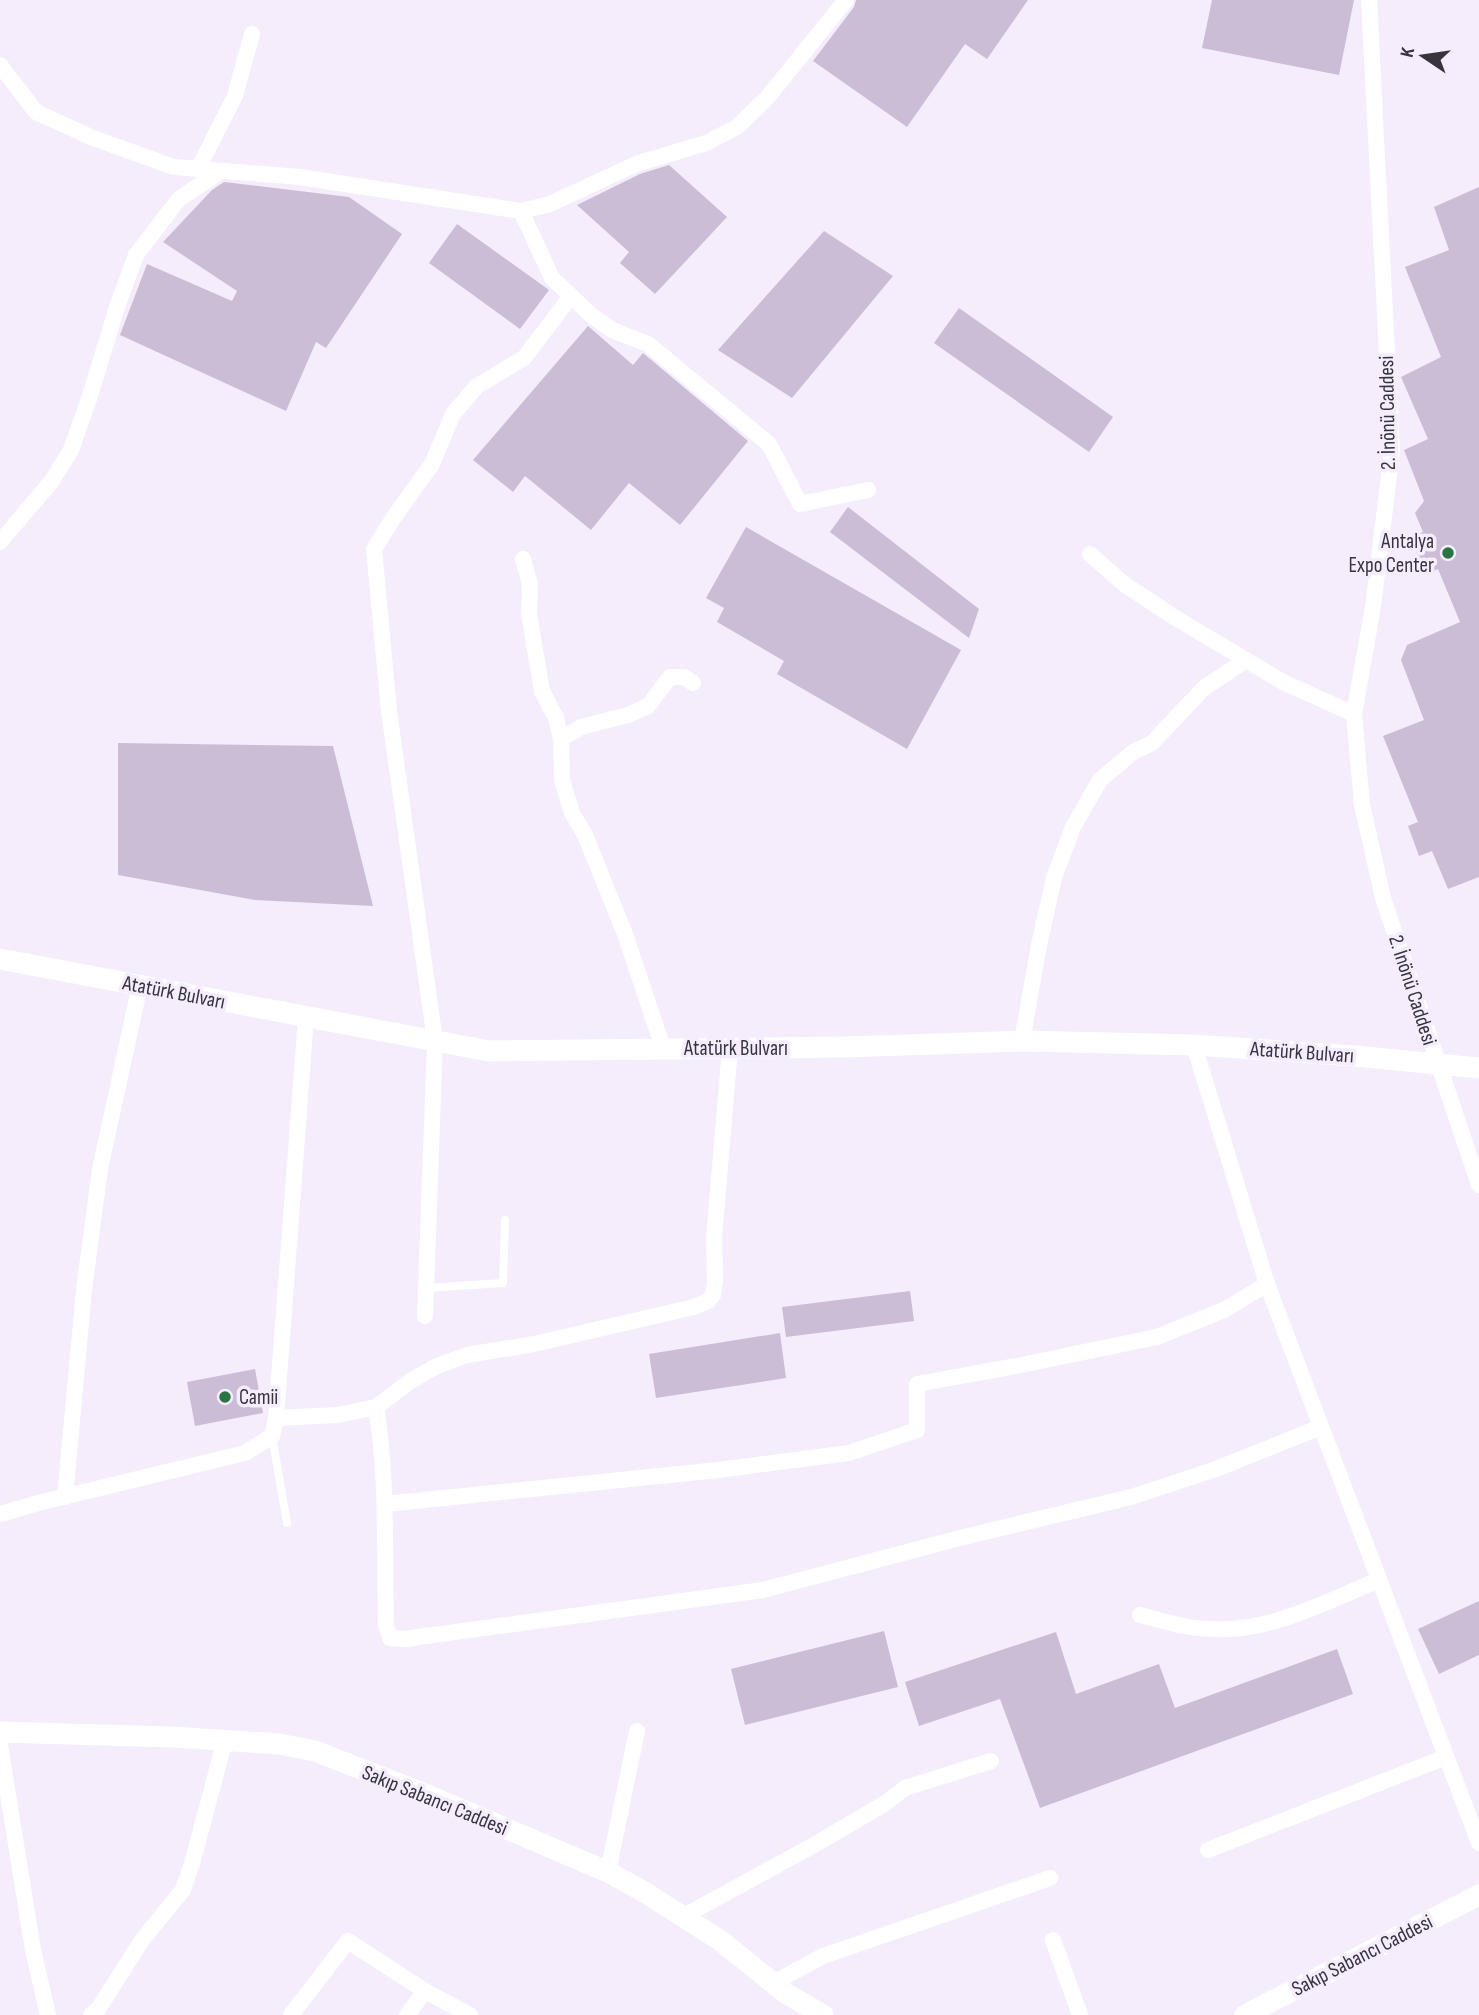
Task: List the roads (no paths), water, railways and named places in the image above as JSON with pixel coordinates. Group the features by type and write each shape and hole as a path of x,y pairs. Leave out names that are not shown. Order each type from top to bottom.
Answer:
{"street":[{"path":"0,65 36,112 93,138 174,167 300,177 521,211 550,204 636,164 706,143 737,127 767,98 846,0"},
{"name":"2. İnönü Caddesi","path":"1369,0 1392,451 1373,607 1354,714 1362,805 1382,898 1479,1185"},
{"path":"198,169 235,96 252,34"},
{"path":"0,542 51,482 71,450 136,255 179,199 221,171"},
{"path":"521,211 552,278 612,330 648,344 769,444 800,504 868,490"},
{"path":"425,1316 435,1041 389,711 374,549 432,464 453,414 477,386 524,358 571,296"},
{"path":"1090,554 1134,591 1174,617 1283,682 1354,714"},
{"path":"523,559 530,584 529,614 542,691 556,718 561,739 562,780 572,813 585,835 625,934 663,1048"},
{"path":"1022,1041 1054,878 1073,827 1100,780 1133,752 1152,743 1204,688 1246,660"},
{"path":"561,739 581,727 628,715 648,706 670,677 684,677 692,683"},
{"name":"Atatürk Bulvarı","path":"0,959 489,1051 843,1047 1022,1041 1194,1045 1479,1068"},
{"path":"65,1497 84,1290 100,1169 141,985"},
{"path":"0,1514 245,1453 272,1436 276,1418 306,1017"},
{"path":"1194,1045 1267,1284 1479,1843"},
{"path":"276,1418 338,1415 376,1407 412,1380 437,1366 467,1355 546,1341 694,1307 708,1301 713,1295 715,1282 714,1238 730,1048"},
{"path":"385,1504 718,1470 849,1453 917,1430 917,1384 1157,1336 1226,1310 1267,1284"},
{"path":"376,1407 383,1453 386,1625 390,1638 404,1639 763,1590 960,1538 1131,1497 1216,1469 1321,1427"},
{"path":"1140,1615 1208,1629 1246,1628 1279,1621 1379,1580"},
{"path":"608,1872 637,1731"},
{"name":"Sakıp Sabancı Caddesi","path":"0,1732 225,1740 279,1744 315,1751 425,1794 608,1872 721,1941 787,1994 823,2015"},
{"path":"91,2015 99,2008 142,1940 183,1889 225,1740"},
{"path":"0,1745 33,1950 48,2015"},
{"path":"1208,1850 1446,1757"},
{"path":"682,1917 816,1844 884,1804 905,1788 991,1761"},
{"path":"773,1983 823,1956 1050,1878"},
{"name":"Sakıp Sabancı Caddesi","path":"1245,2015 1479,1895"},
{"path":"1053,1940 1080,2015"},
{"path":"291,2015 348,1941 425,1991 470,2015"},
{"path":"407,2015 425,1991"}],"lane":[{"path":"426,1288 503,1283 505,1220"},
{"path":"272,1436 287,1522"}],"place":[{"name":"Antalya Expo Center","path":"1448,553"},
{"name":"Camii","path":"225,1397"}]}
